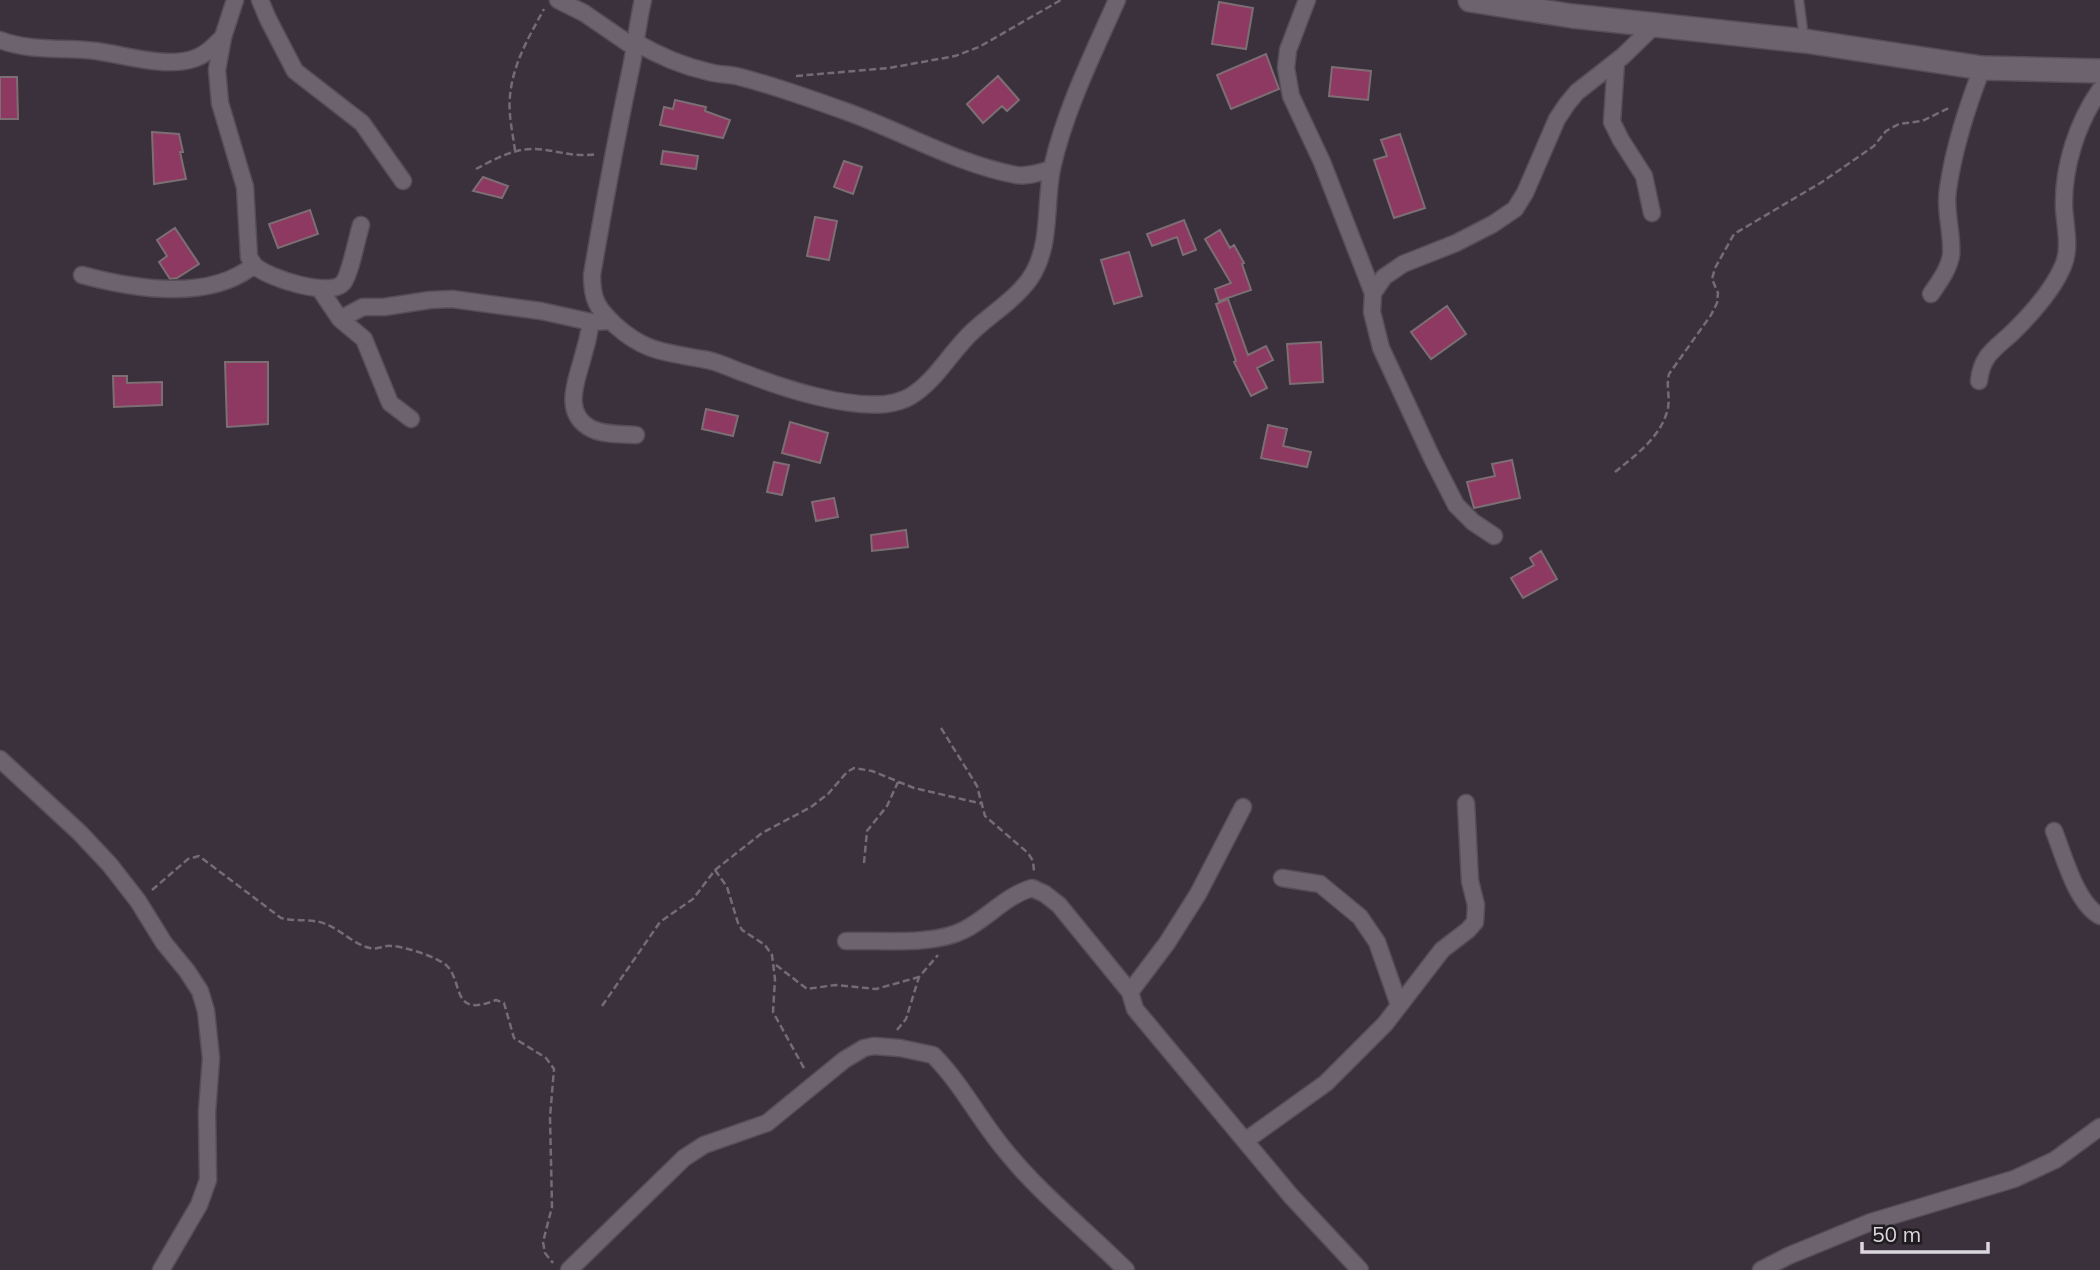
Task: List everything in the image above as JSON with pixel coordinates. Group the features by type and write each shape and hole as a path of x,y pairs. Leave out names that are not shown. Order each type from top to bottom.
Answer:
{"main road":[{"path":"1470,0 1655,25 1805,41 1982,68 2100,71"}],"street":[{"path":"235,0 223,37 217,70 220,103 245,187 247,251 254,265 272,276 320,289 332,289 342,284 349,273 361,225"},
{"path":"260,0 295,72 362,123 403,181"},
{"path":"558,0 635,45 682,65 771,85 861,116 945,154 994,170 1020,176 1052,169"},
{"path":"643,0 592,275 592,292 596,306 634,341 657,351 713,360 744,374 820,398 874,404 900,401 929,382 971,332 1034,273 1041,254 1052,169 1080,82 1117,0"},
{"path":"1307,0 1288,50 1286,68 1291,96 1322,162 1373,293 1372,312 1381,348 1426,447 1456,505 1473,522 1494,536"},
{"path":"1373,293 1384,277 1402,264 1456,243 1515,209 1525,193 1557,119 1567,104 1577,92 1616,62 1655,25"},
{"path":"0,40 34,48 95,51 170,62 191,60 206,54 223,37"},
{"path":"1616,62 1612,122 1644,176 1652,213"},
{"path":"1931,294 1945,272 1951,255 1946,208 1948,189 1958,137 1982,68"},
{"path":"1979,381 1980,370 1987,355 2016,330 2046,294 2066,261 2064,179 2078,134 2100,90"},
{"path":"82,275 116,284 158,288 205,287 230,281 254,265"},
{"path":"320,289 340,319 364,339 390,404 411,419"},
{"path":"340,319 363,307 452,299 541,311 591,322 610,321"},
{"path":"591,322 574,383 573,398 578,416 589,428 601,432 636,435"},
{"path":"0,760 110,864 138,901 164,943 187,971 200,991 206,1010 211,1058 207,1112 208,1180 199,1205 161,1270"},
{"path":"1245,1141 1326,1083 1385,1024 1442,950 1475,922 1476,905 1470,881 1466,803"},
{"path":"1130,992 1167,943 1198,894 1243,807"},
{"path":"2054,831 2082,898 2092,912 2100,916"},
{"path":"1282,878 1320,884 1360,917 1377,942 1399,1005"},
{"path":"846,941 947,937 978,922 1019,892 1032,888 1045,894 1059,905 1130,992 1135,1009 1245,1141 1299,1205 1360,1270"},
{"path":"569,1270 684,1158 704,1145 767,1123 844,1060 864,1048 874,1046 923,1051 933,1055 1004,1150 1048,1197 1088,1231 1126,1270"},
{"path":"1761,1270 1787,1256 1871,1222 2026,1174 2055,1160 2100,1127"}],"lane":[{"path":"1799,0 1805,41"}],"path":[{"path":"515,151 509,98 520,53 549,0"},
{"path":"787,76 889,68 954,56 979,47 1061,0"},
{"path":"1615,472 1646,446 1662,423 1668,409 1669,374 1717,303 1718,293 1712,279 1715,268 1734,234 1822,183 1874,146 1892,127 1922,121 1953,106 1969,102"},
{"path":"475,169 515,151 535,149 593,155 614,150"},
{"path":"941,728 977,786 988,820 1017,842 1033,861 1035,867 1032,888"},
{"path":"602,1006 660,922 693,899 715,870 762,833 811,807 854,768 872,771 898,782 950,797 983,804"},
{"path":"864,863 867,831 887,806 898,782"},
{"path":"138,901 188,859 199,856 281,918 321,922 368,948 392,946 429,957 448,967 453,973 458,995 464,1001 481,1006 496,1000 504,1003 514,1038 546,1058 554,1069 550,1117 552,1207 543,1242 545,1253 560,1270"},
{"path":"715,870 727,887 742,930 765,945 772,955 775,965 773,1012 813,1086"},
{"path":"874,1046 903,1025 919,977 945,946 947,937"},
{"path":"775,965 807,989 835,985 876,989 919,977"}],"building":[{"path":"1219,2 1253,8 1246,49 1212,44"},
{"path":"1266,54 1279,89 1231,109 1217,75"},
{"path":"1332,67 1371,71 1368,100 1329,96"},
{"path":"998,76 1019,100 1007,111 1002,106 983,123 967,104"},
{"path":"0,77 17,77 18,119 0,119"},
{"path":"675,100 706,107 705,111 730,120 723,138 660,125 664,107 673,109"},
{"path":"152,132 179,134 186,179 154,184"},
{"path":"1400,134 1425,208 1394,218 1374,160 1387,156 1381,140"},
{"path":"663,151 698,156 696,169 661,164"},
{"path":"844,161 862,167 853,194 834,187"},
{"path":"483,177 508,186 502,198 473,191"},
{"path":"310,210 318,234 278,248 269,224"},
{"path":"815,217 837,221 829,260 807,256"},
{"path":"1184,220 1196,250 1183,255 1177,237 1152,246 1147,234"},
{"path":"175,228 199,264 177,278 170,279 159,262 167,256 157,240"},
{"path":"1220,230 1230,248 1234,245 1244,263 1242,264 1251,290 1219,301 1215,289 1231,283 1205,239"},
{"path":"1129,252 1142,296 1114,304 1101,260"},
{"path":"1228,299 1248,355 1266,346 1273,360 1257,368 1267,388 1251,396 1234,362 1236,361 1216,304"},
{"path":"1447,306 1466,334 1431,359 1411,332"},
{"path":"1321,342 1323,382 1290,384 1287,344"},
{"path":"225,362 268,362 268,424 227,427"},
{"path":"113,376 127,376 127,383 162,382 162,405 114,407"},
{"path":"706,409 738,416 733,436 702,429"},
{"path":"790,422 828,433 820,463 782,453"},
{"path":"1268,425 1287,429 1283,446 1311,452 1307,467 1261,458"},
{"path":"1512,460 1520,498 1474,508 1467,482 1495,476 1492,464"},
{"path":"774,462 789,465 782,495 767,492"},
{"path":"834,498 838,517 816,521 812,502"},
{"path":"906,530 908,547 872,551 871,535"},
{"path":"1541,551 1557,579 1523,598 1511,578 1534,565 1530,558"}]}
